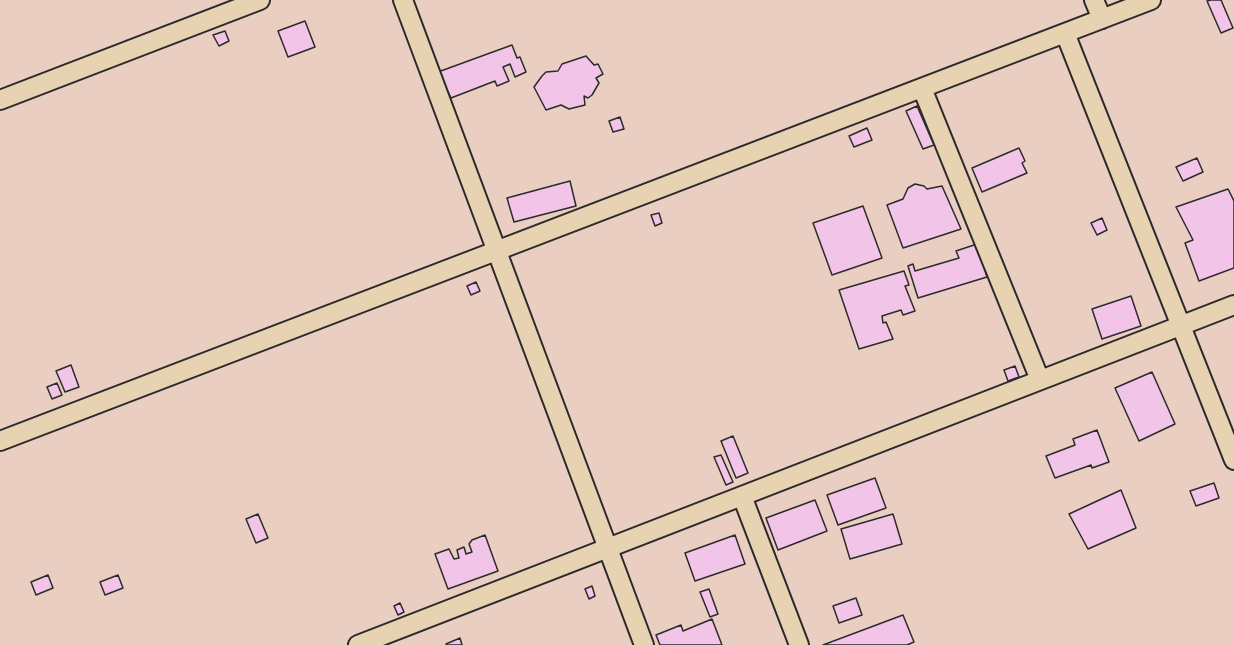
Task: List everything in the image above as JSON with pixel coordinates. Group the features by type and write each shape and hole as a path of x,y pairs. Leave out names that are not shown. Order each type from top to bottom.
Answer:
{"street":[{"path":"0,100 260,0"},
{"path":"404,0 644,645"},
{"path":"1094,0 1102,19"},
{"path":"0,441 1151,0"},
{"path":"1065,33 1234,460"},
{"path":"922,88 1040,380"},
{"path":"358,645 386,640 608,548 1234,305"},
{"path":"742,496 799,645"}],"building":[{"path":"1221,0 1233,28 1221,33 1207,1"},
{"path":"305,21 315,47 288,57 278,31"},
{"path":"225,31 229,41 219,46 213,35"},
{"path":"512,45 526,72 515,77 510,64 503,67 509,81 497,86 495,81 451,98 438,72"},
{"path":"586,56 594,65 598,64 603,74 596,78 599,83 592,95 588,98 584,96 585,105 569,109 561,105 546,110 534,87 542,76 546,72 558,71 562,64"},
{"path":"917,106 934,145 923,149 906,111"},
{"path":"620,117 624,129 613,132 609,121"},
{"path":"867,128 872,140 854,147 849,136"},
{"path":"1019,148 1027,173 982,192 972,168"},
{"path":"1197,158 1203,172 1183,181 1176,167"},
{"path":"570,181 576,206 514,222 507,198"},
{"path":"915,184 927,189 942,186 961,229 903,248 887,205 903,199 908,188"},
{"path":"1228,189 1234,201 1234,268 1199,281 1185,243 1193,240 1176,207"},
{"path":"863,206 882,258 832,275 813,223"},
{"path":"659,213 662,223 655,226 651,215"},
{"path":"1102,218 1107,230 1097,235 1091,223"},
{"path":"977,244 987,277 918,298 908,266 913,264 915,271 959,258 956,251"},
{"path":"904,271 909,285 905,286 915,311 903,315 901,310 882,316 883,323 886,322 893,339 859,349 839,290"},
{"path":"476,282 480,291 471,295 467,286"},
{"path":"1131,296 1141,326 1102,339 1092,309"},
{"path":"71,365 79,387 65,392 56,371"},
{"path":"1015,366 1019,377 1008,381 1004,370"},
{"path":"1152,372 1175,424 1139,441 1115,388"},
{"path":"57,383 62,395 52,399 47,387"},
{"path":"1097,430 1109,462 1092,468 1091,465 1055,478 1046,456 1075,445 1073,439"},
{"path":"733,436 748,473 736,478 721,441"},
{"path":"721,455 733,482 726,485 714,457"},
{"path":"875,478 886,508 838,525 827,495"},
{"path":"1214,483 1219,498 1196,506 1190,491"},
{"path":"1121,490 1136,528 1088,549 1069,514"},
{"path":"815,500 827,531 778,550 766,518"},
{"path":"258,514 268,538 256,543 246,519"},
{"path":"893,514 902,544 850,559 841,529"},
{"path":"485,535 498,571 448,589 435,554 449,549 454,559 459,558 457,550 464,547 466,554 472,552 469,544 472,540"},
{"path":"735,535 745,564 695,581 685,553"},
{"path":"48,575 53,588 36,595 31,582"},
{"path":"118,575 123,588 105,595 100,582"},
{"path":"592,586 595,596 589,599 585,589"},
{"path":"709,589 718,614 710,617 700,592"},
{"path":"856,598 862,615 839,623 833,606"},
{"path":"400,603 404,612 398,615 394,606"},
{"path":"903,615 914,642 907,645 823,645"},
{"path":"712,619 722,645 660,645 656,635 681,625 683,631"},
{"path":"460,638 462,645 446,644"}]}
